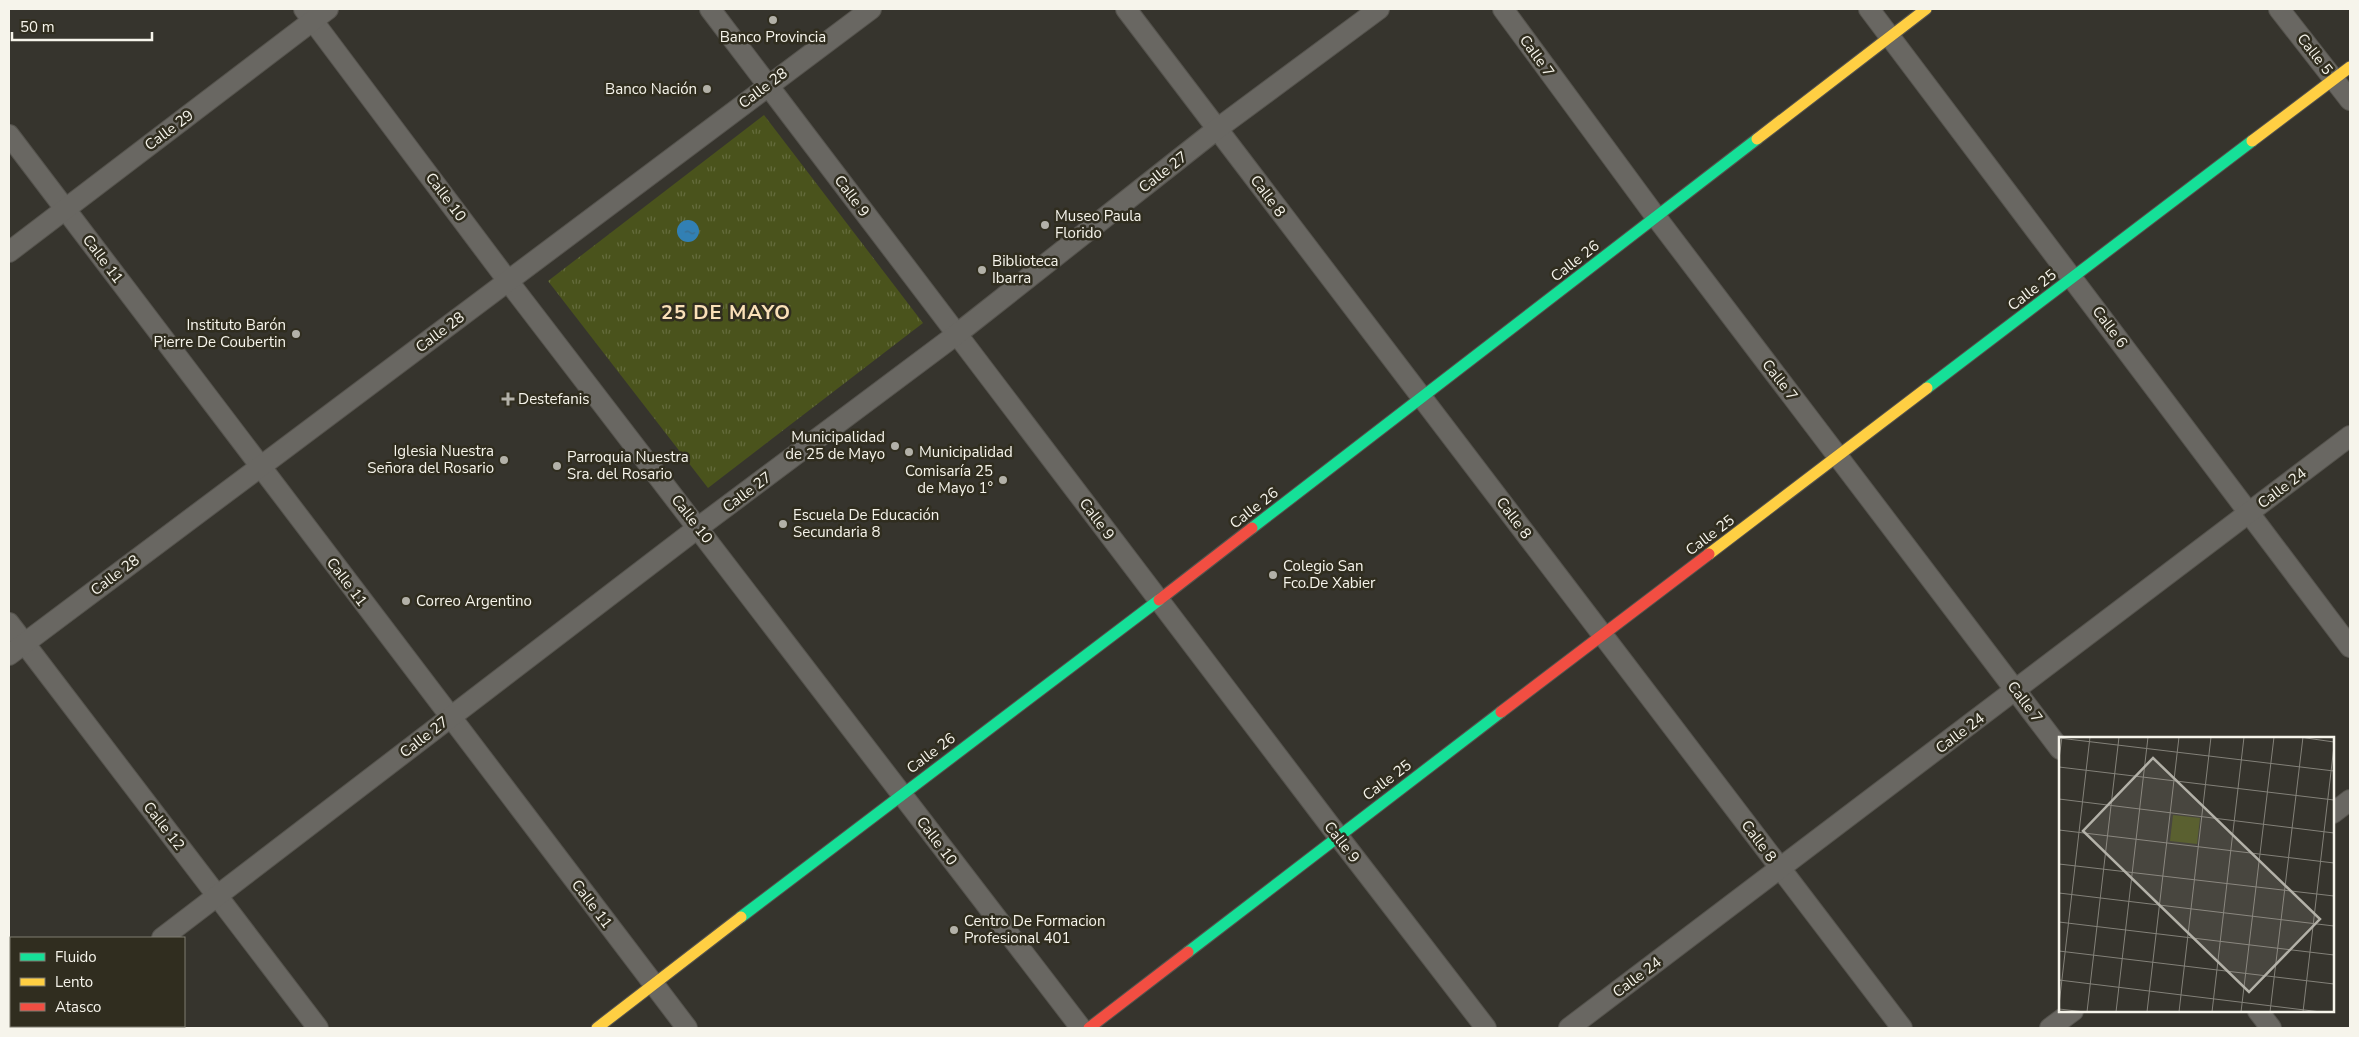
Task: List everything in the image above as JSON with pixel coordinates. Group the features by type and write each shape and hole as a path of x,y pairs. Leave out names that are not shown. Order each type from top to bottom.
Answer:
{"street":[{"name":"Calle 9","path":"710,9 1158,601 1486,1028"},
{"name":"Calle 28","path":"16,649 871,9"},
{"name":"Calle 8","path":"1126,9 1902,1028"},
{"name":"Calle 27","path":"163,937 699,528 957,334 1217,130 1379,9"},
{"name":"Calle 7","path":"1503,9 1656,217 2059,748"},
{"name":"Calle 6","path":"1869,9 2350,647"},
{"name":"Calle 26","path":"597,1028 901,794 1158,601 1926,9"},
{"name":"Calle 5","path":"2279,9 2350,100"},
{"name":"Calle 29","path":"9,252 315,13"},
{"name":"Calle 10","path":"315,13 508,281 1081,1028"},
{"name":"Calle 25","path":"1089,1028 1338,836 2350,67"},
{"name":"Calle 11","path":"9,135 687,1028"},
{"name":"Calle 24","path":"1569,1028 2350,436"},
{"name":"Calle 12","path":"9,623 16,649 218,896 318,1028"},
{"path":"2334,812 2350,800"},
{"path":"2050,1028 2072,1012"},
{"path":"2259,1012 2271,1028"}],"green space":[{"path":"764,115 923,323 708,488 548,281"}],"water":[{"path":"684,220 692,220 699,227 699,235 692,242 684,242 677,235 677,227"}],"traffic: fast":[{"path":"1252,528 1757,139"},
{"path":"1927,388 2252,141"},
{"path":"741,917 1159,600"},
{"path":"1188,952 1501,712"}],"traffic: slow":[{"path":"1757,139 1926,9"},
{"path":"2252,141 2350,67"},
{"path":"1709,554 1927,388"},
{"path":"597,1028 741,917"}],"traffic: jam":[{"path":"1159,600 1252,528"},
{"path":"1501,712 1709,554"},
{"path":"1089,1028 1188,952"}],"place":[{"name":"Banco Provincia","path":"773,20"},
{"name":"Banco Nación","path":"707,89"},
{"name":"Museo Paula Florido","path":"1045,225"},
{"name":"Biblioteca Ibarra","path":"982,270"},
{"name":"Instituto Barón Pierre De Coubertin","path":"296,334"},
{"name":"Destefanis","path":"508,399"},
{"name":"Municipalidad de 25 de Mayo","path":"895,446"},
{"name":"Municipalidad","path":"909,452"},
{"name":"Iglesia Nuestra Señora del Rosario","path":"504,460"},
{"name":"Parroquia Nuestra Sra. del Rosario","path":"557,466"},
{"name":"Comisaría 25 de Mayo 1°","path":"1003,480"},
{"name":"Escuela De Educación Secundaria 8","path":"783,524"},
{"name":"Colegio San Fco.De Xabier","path":"1273,575"},
{"name":"Correo Argentino","path":"406,601"},
{"name":"Centro De Formacion Profesional 401","path":"954,930"}],"district":[{"name":"25 DE MAYO","path":"726,312"}]}
